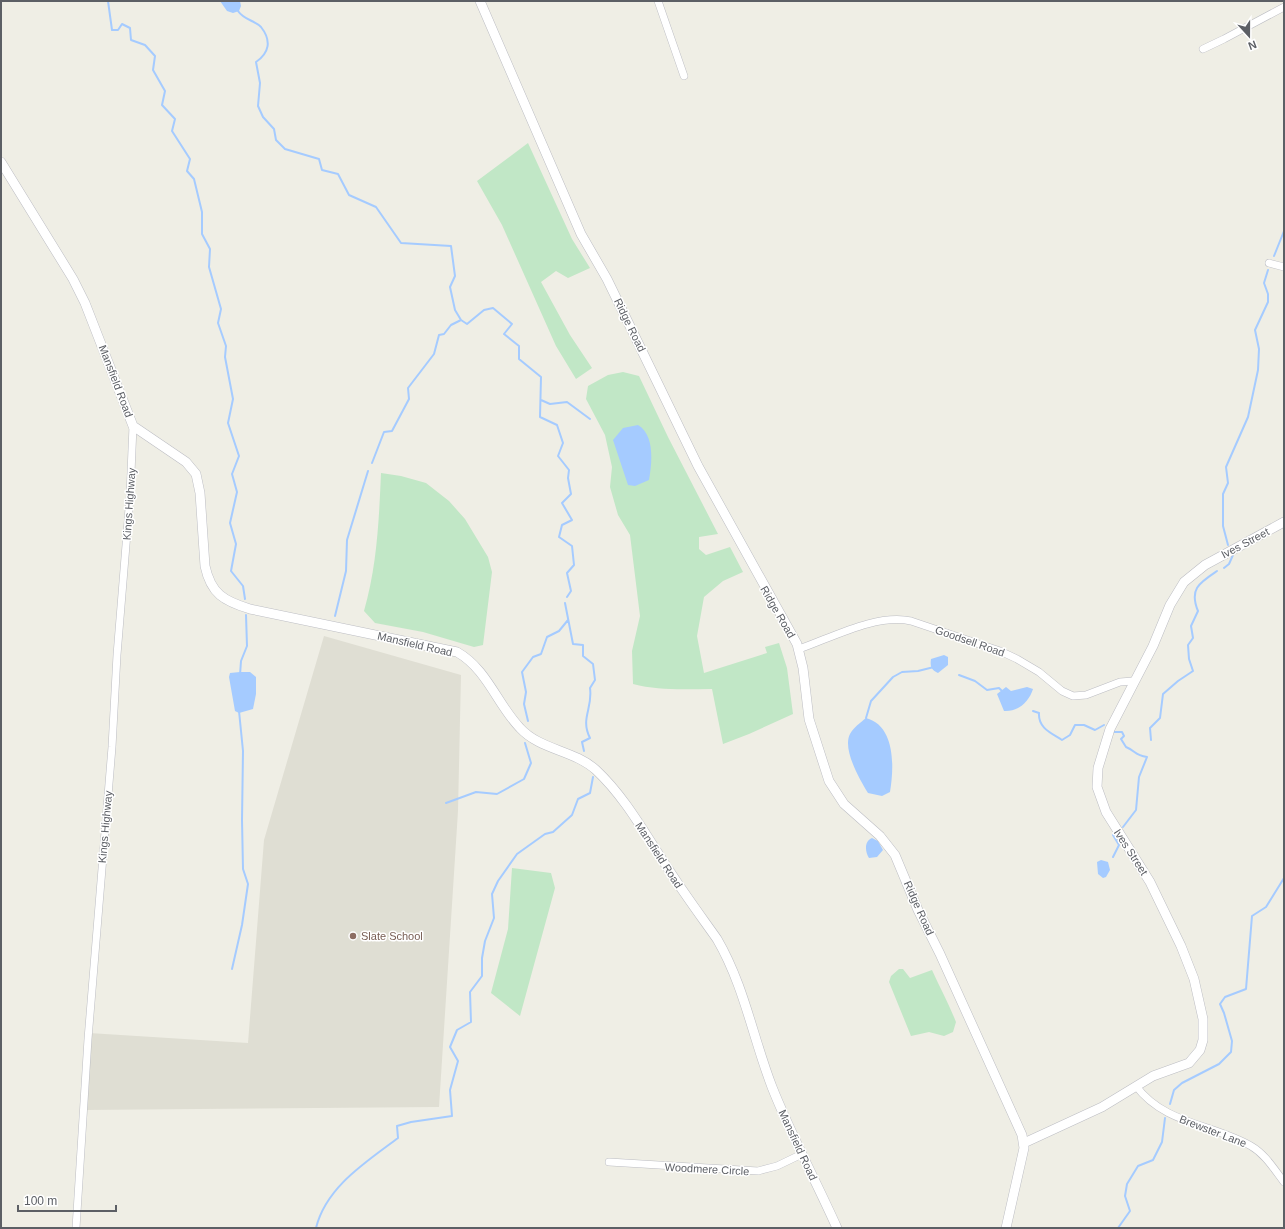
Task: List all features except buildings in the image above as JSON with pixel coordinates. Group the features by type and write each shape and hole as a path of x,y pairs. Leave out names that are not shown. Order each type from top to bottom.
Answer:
{"street":[{"name":"Ridge Road","path":"480,1 581,234 615,294 698,466 798,649 803,668 809,719 829,781 844,804 880,836 895,855 918,910 1011,1107 1024,1143"},
{"path":"658,1 684,76"},
{"path":"1203,49 1284,7"},
{"name":"Mansfield Road","path":"1,162 85,303 133,426 186,462 196,474 200,494 203,548 208,577 215,591 226,600 250,609 456,652 465,657 481,673 514,721 527,735 544,744 582,759 605,779 627,806 717,940 726,956 739,986 772,1088 837,1228"},
{"path":"1269,263 1284,267"},
{"name":"Kings Highway","path":"76,1228 88,1047 112,747 117,655 131,488 133,426"},
{"name":"Ives Street","path":"1024,1143 1098,1110 1153,1076 1182,1066 1194,1059 1200,1050 1204,1030 1198,992 1181,946 1150,882 1110,820 1098,793 1096,776 1102,750 1110,729 1133,681 1153,646 1170,605 1184,582 1205,565 1284,522"},
{"name":"Goodsell Road","path":"798,649 872,623 898,618 911,621 1011,656 1029,665 1062,691 1073,696 1086,695 1120,682 1133,681"},
{"name":"Brewster Lane","path":"1136,1086 1145,1097 1172,1115 1251,1146 1265,1156 1284,1182"},
{"path":"1006,1228 1024,1143"},
{"name":"Woodmere Circle","path":"609,1162 758,1171 777,1166 802,1154"}],"shaded area":[{"name":"Slate School","path":"324,636 461,675 458,811 439,1107 83,1110 89,1033 248,1043 264,840"}],"green space":[{"path":"528,143 572,239 590,268 568,278 556,271 541,282 570,335 592,368 576,379 556,346 502,225 477,181"},
{"path":"623,372 639,376 668,437 718,534 699,537 699,549 706,555 730,547 743,572 723,581 704,597 697,636 704,673 767,653 765,647 779,643 787,668 793,714 723,744 712,689 663,689 633,684 632,651 640,616 630,535 618,515 610,487 612,467 605,435 586,399 588,386 608,375"},
{"path":"381,473 401,476 426,483 449,501 465,519 488,557 492,572 483,645 474,647 423,632 375,623 364,611 375,560"},
{"path":"512,868 551,873 555,888 520,1016 491,993 508,929"},
{"path":"899,969 903,969 910,978 932,970 956,1022 953,1032 944,1036 929,1032 911,1036 889,982 891,976"}],"water":[{"path":"220,1 240,1 241,6 239,11 233,13 227,11"},
{"path":"638,425 647,435 650,442 651,466 649,480 635,486 628,485 613,440 623,428"},
{"path":"944,655 948,657 948,665 938,673 932,668 931,659"},
{"path":"250,672 256,677 256,694 253,709 239,713 235,711 229,677 230,673"},
{"path":"1006,687 1011,691 1027,687 1033,689 1026,702 1014,710 1004,711 997,694"},
{"path":"866,718 876,722 883,730 891,749 892,771 890,792 882,796 868,793 853,764 848,748 850,734 855,727"},
{"path":"872,838 878,841 883,850 877,857 869,858 866,844 869,839"},
{"path":"1101,860 1108,862 1110,870 1106,877 1103,878 1098,874 1097,862"}],"waterway":[{"path":"108,1 112,30 118,30 122,24 130,28 131,40 145,45 155,56 153,70 165,91 162,105 175,119 172,131 190,159 187,171 194,179 202,212 202,234 210,249 209,267 221,309 218,323 226,346 225,357 233,399 228,423 239,456 232,474 237,492 230,523 236,544 231,571 243,586 245,599"},
{"path":"238,11 240,14 261,27 267,37 268,46 266,51 264,55 256,62 260,83 258,106 263,117 274,129 276,140 285,149 319,159 322,170 338,174 349,195 376,207 401,243 451,246 455,276 450,287 455,310 461,320 467,324 484,310 493,308 512,324 504,334 519,346 519,359 541,377 540,417 557,425 563,443 558,456 569,470 568,478 571,494 562,503 572,520 562,525 559,537 572,546 574,565 567,573 571,591 567,597"},
{"path":"1274,256 1284,231"},
{"path":"1228,545 1223,526 1223,494 1228,483 1226,467 1248,417 1258,370 1259,349 1255,330 1268,302 1268,294 1264,283 1268,270"},
{"path":"372,463 384,432 392,431 409,399 408,388 434,354 439,335 444,334 451,325 461,320"},
{"path":"541,400 550,404 567,402 590,419"},
{"path":"335,616 346,571 347,540 368,471"},
{"path":"1224,568 1229,564 1233,555"},
{"path":"1151,740 1150,728 1160,718 1163,694 1193,671 1189,659 1188,645 1193,638 1191,626 1198,611 1195,603 1195,592 1197,587 1205,579 1217,571"},
{"path":"565,603 573,644 583,645 583,656 593,664 595,680 590,688 590,702 586,719 587,731 590,738 582,742 584,751"},
{"path":"240,675 241,661 247,646 246,615"},
{"path":"528,721 524,704 526,692 522,672 533,657 541,654 547,637 559,631 568,620"},
{"path":"866,718 871,701 893,677 902,672 918,671 934,667"},
{"path":"959,675 975,681 987,690 999,688 1002,691"},
{"path":"232,969 242,925 248,884 243,869 243,751 239,711"},
{"path":"1033,711 1039,713 1041,723 1046,730 1062,740 1070,735 1075,725 1084,725 1095,730 1104,725"},
{"path":"1114,732 1122,732 1124,736 1121,739 1126,747 1137,754 1147,757 1139,777 1136,810 1123,827"},
{"path":"446,803 476,792 497,794 524,779 531,763 525,743"},
{"path":"316,1228 321,1213 338,1188 361,1166 398,1138 397,1126 411,1122 452,1116 450,1090 458,1061 450,1047 457,1030 471,1022 470,992 482,976 482,958 485,941 494,918 492,894 498,881 517,854 545,834 553,832 572,815 578,799 590,793 593,777"},
{"path":"1113,857 1119,845 1113,835 1115,834"},
{"path":"1170,1104 1174,1090 1182,1083 1219,1064 1231,1052 1232,1041 1220,1004 1225,997 1246,989 1252,916 1266,907 1284,878"},
{"path":"1118,1228 1130,1211 1125,1196 1127,1184 1138,1166 1153,1160 1162,1142 1165,1118"}],"place":[{"name":"Slate School","path":"353,936"}]}
